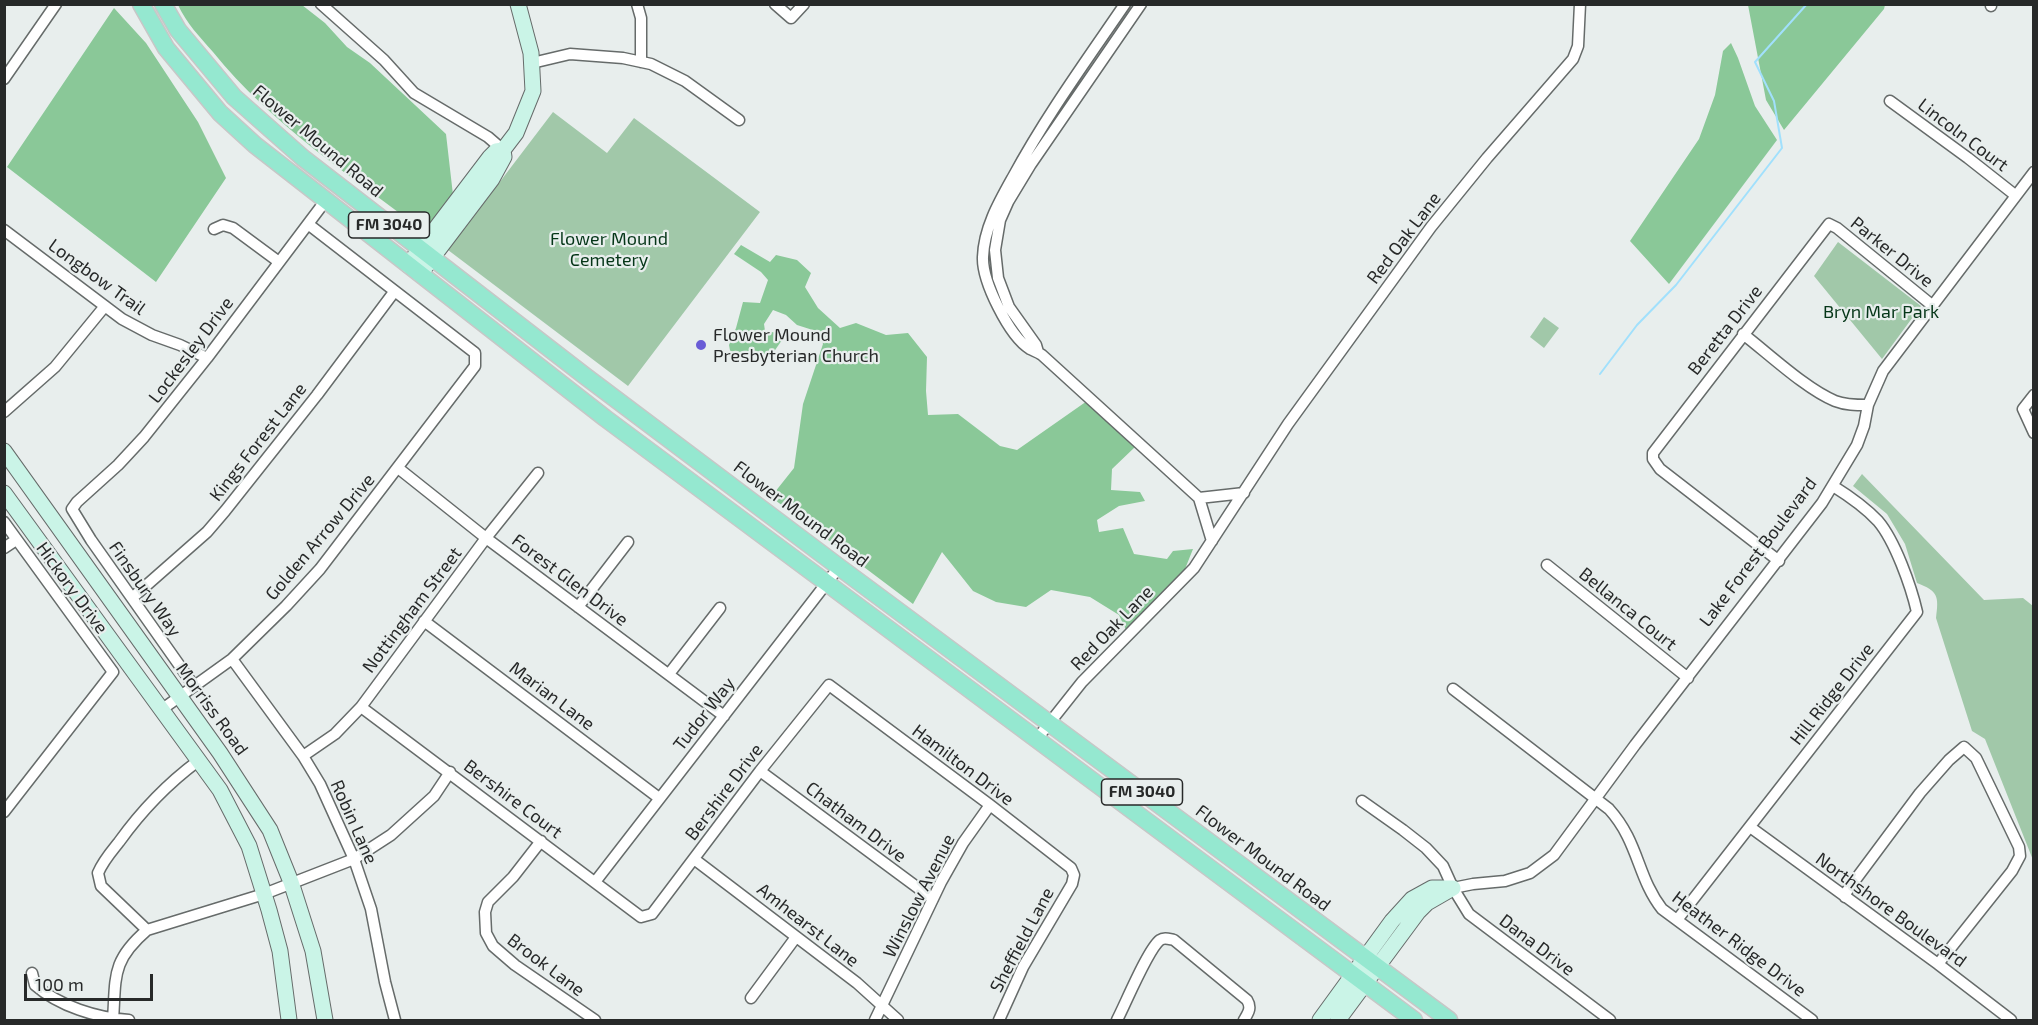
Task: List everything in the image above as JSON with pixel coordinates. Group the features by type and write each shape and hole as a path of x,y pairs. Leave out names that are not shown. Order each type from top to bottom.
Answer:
{"main road":[{"name":"FM 3040","path":"141,4 166,48 220,113 255,145 605,418 1414,1020"},
{"name":"Flower Mound Road","path":"163,4 178,30 234,97 303,158 839,567 1449,1020"},
{"path":"414,269 492,179 504,157 503,150 516,133 533,91 532,63 518,4"},
{"path":"605,418 618,399"},
{"name":"Morriss Road","path":"4,451 179,697 270,830 291,882 313,951 325,1020"},
{"path":"4,493 220,790 252,856 264,894 280,951 289,1020"},
{"name":"Lake Forest Boulevard","path":"1320,1020 1358,979 1370,962 1422,908 1453,888"},
{"name":"Lake Forest Boulevard","path":"1338,1020 1358,979"}],"street":[{"path":"4,79 56,4"},
{"path":"321,4 384,60 414,93 481,132 503,150"},
{"path":"637,4 641,18 641,62"},
{"path":"775,4 791,18 804,4"},
{"path":"1125,4 1053,107 998,205 985,238 982,259 997,305 1010,326 1028,348 1038,352 1199,498 1212,541"},
{"path":"1038,352 1036,345 1009,307 998,278 995,250 999,220 1031,164 1141,4"},
{"name":"Red Oak Lane","path":"1036,740 1108,654 1194,568 1288,424 1433,225 1486,158 1573,59 1578,46 1580,4"},
{"path":"532,63 570,54 623,58 651,64 685,81 739,120"},
{"name":"Lincoln Court","path":"1890,101 2015,195"},
{"name":"Lake Forest Boulevard","path":"1453,888 1505,881 1530,873 1554,855 1635,745 1779,561 1833,486 1857,445 1868,405 1883,371 2034,172"},
{"name":"Lockesley Drive","path":"72,509 144,437 207,358 326,200"},
{"path":"308,224 394,292"},
{"name":"Parker Drive","path":"1829,224 1837,228 1933,306"},
{"name":"Beretta Drive","path":"1779,561 1660,469 1653,459 1656,448 1829,224"},
{"path":"214,229 223,225 233,228 279,262"},
{"name":"Longbow Trail","path":"6,235 138,328 207,358"},
{"name":"Golden Arrow Drive","path":"161,710 232,659 286,606 320,568 475,366 475,353 394,292"},
{"name":"Kings Forest Lane","path":"132,598 207,532 225,512 394,292"},
{"path":"4,412 55,367 105,306"},
{"path":"1743,334 1820,393 1836,402 1868,405"},
{"path":"2034,395 2023,409 2034,433"},
{"name":"Forest Glen Drive","path":"398,468 486,538 724,716"},
{"name":"Nottingham Street","path":"303,756 335,734 360,707 486,538 538,473"},
{"name":"Hill Ridge Drive","path":"1677,920 1917,612 1912,592 1887,534 1871,514 1833,486"},
{"path":"1199,498 1244,493"},
{"name":"Finsbury Way","path":"72,509 91,540 194,686"},
{"name":"Hickory Drive","path":"4,522 112,672 4,812"},
{"path":"4,548 16,540"},
{"path":"578,607 628,542"},
{"name":"Bellanca Court","path":"1547,565 1688,678"},
{"name":"Tudor Way","path":"595,882 839,567"},
{"path":"669,674 720,608"},
{"name":"Marian Lane","path":"424,621 659,798"},
{"name":"Robin Lane","path":"232,659 303,756 320,784 354,859 371,909 395,1020"},
{"name":"Bershire Drive","path":"645,916 652,914 760,771 829,686"},
{"name":"Hamilton Drive","path":"829,686 990,805 1067,865 1074,875"},
{"name":"Heather Ridge Drive","path":"1453,689 1610,809 1629,836 1652,897 1662,909 1812,1020"},
{"name":"Bershire Court","path":"360,707 450,772 641,917 645,916"},
{"path":"1845,897 1847,891 1920,793 1964,747 1976,758 2019,847 2020,856 2012,871 1938,964"},
{"path":"147,930 101,886 98,873 152,800 198,761"},
{"name":"Chatham Drive","path":"760,771 933,899"},
{"path":"113,1019 120,961 132,943 147,930 264,894 354,859 391,835 434,796 450,772"},
{"name":"Dana Drive","path":"1362,801 1426,848 1443,866 1469,914 1610,1020"},
{"name":"Winslow Avenue","path":"875,1020 933,899 963,843 990,805"},
{"name":"Northshore Boulevard","path":"1750,827 2011,1020"},
{"name":"Brook Lane","path":"541,841 513,877 488,902 485,912 486,933 493,946 515,965 595,1020"},
{"name":"Amhearst Lane","path":"694,859 857,983 898,1020"},
{"name":"Sheffield Lane","path":"999,1020 1023,968 1072,884 1074,875"},
{"path":"751,998 796,937"},
{"path":"1117,1020 1154,948 1160,940 1166,938 1174,940 1247,1000 1250,1005 1247,1016"},
{"path":"32,973 35,985 51,997 79,1009 113,1019 129,1020"}],"green space":[{"path":"1748,4 1885,5 1784,130 1766,100"},
{"path":"178,5 302,5 325,23 347,47 370,63 446,134 453,195 425,232 286,126 236,78 198,35"},
{"path":"114,8 146,43 198,122 226,178 156,282 7,167"},
{"path":"1731,43 1755,106 1777,140 1669,284 1630,241 1699,139 1715,95 1723,51"},
{"name":"Flower Mound Cemetery","path":"553,112 607,153 634,118 760,212 628,386 448,250"},
{"name":"Bryn Mar Park","path":"1838,242 1921,306 1882,359 1814,276"},
{"path":"741,245 770,262 776,255 797,260 811,273 805,287 818,308 840,328 856,323 886,335 908,333 927,357 928,415 958,414 1000,446 1017,450 1087,401 1135,447 1112,469 1111,490 1140,492 1145,501 1119,506 1097,520 1099,532 1123,528 1134,554 1167,559 1173,551 1193,549 1183,574 1126,630 1119,615 1090,597 1051,590 1026,607 996,602 973,591 942,552 913,604 771,497 794,468 803,404 823,344 819,332 797,325 786,315 773,310 764,324 765,331 778,333 782,340 771,356 758,357 751,351 732,361 729,345 743,302 760,303 768,280 761,272 734,254"},
{"path":"1544,317 1559,328 1544,348 1530,337"},
{"path":"1862,474 1984,600 2023,598 2033,606 2033,860 1985,739 1972,731 1936,618 1936,595 1917,583 1905,544 1887,514 1853,486"}],"waterway":[{"path":"1600,374 1637,325 1676,285 1782,148 1774,101 1755,62 1807,4"}],"place":[{"name":"Flower Mound Presbyterian Church","path":"701,345"}]}
